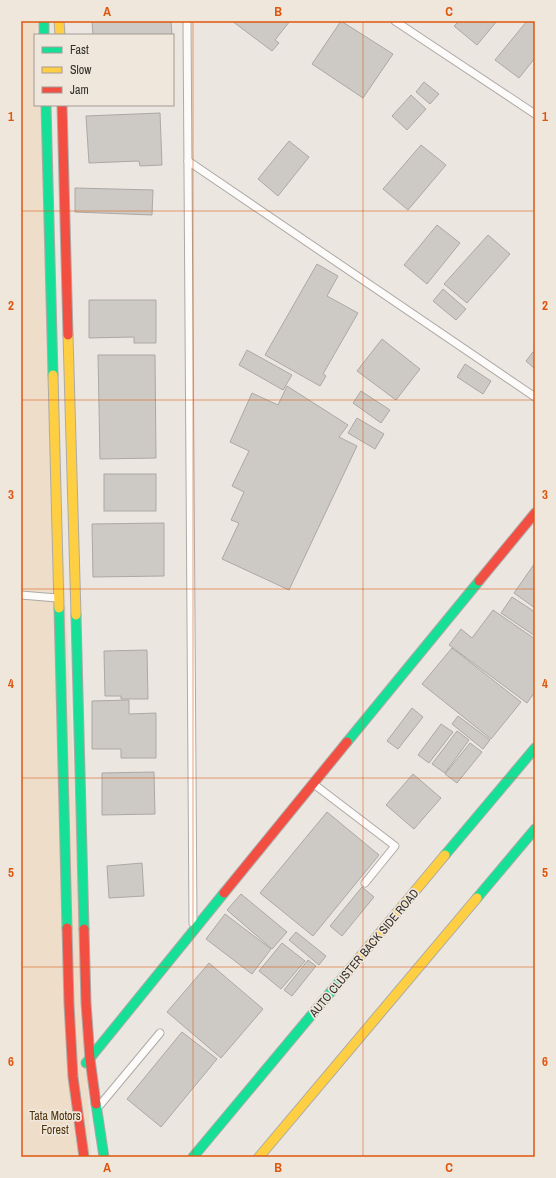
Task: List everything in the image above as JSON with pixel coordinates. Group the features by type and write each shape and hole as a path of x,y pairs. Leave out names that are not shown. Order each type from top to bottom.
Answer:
{"main road":[{"path":"44,21 44,34"},
{"path":"59,21 60,34"},
{"path":"46,106 69,1004 74,1077 84,1157"},
{"path":"62,106 86,1003 90,1058 104,1157"},
{"path":"50,256 65,255"},
{"path":"74,1077 535,513"},
{"name":"AUTO CLUSTER BACK SIDE ROAD","path":"193,1157 535,748"},
{"path":"259,1157 535,829"}],"lane":[{"path":"187,21 193,930"},
{"path":"395,21 535,114"},
{"path":"188,161 535,398"},
{"path":"21,594 58,598"},
{"path":"313,783 395,846 365,883"},
{"path":"97,1108 160,1033"}],"green space":[{"name":"Tata Motors Forest","path":"21,21 39,21 35,34 34,34 34,106 43,106 91,1157 21,1157"}],"building":[{"path":"92,21 171,21 172,34 93,34"},
{"path":"232,21 290,21 275,40 279,43 272,51"},
{"path":"341,21 393,54 363,98 312,64"},
{"path":"459,21 497,21 477,45 454,26"},
{"path":"527,21 535,21 535,58 519,78 495,60"},
{"path":"424,82 439,94 430,104 416,92"},
{"path":"411,95 426,109 407,130 392,116"},
{"path":"160,113 162,165 140,166 139,161 89,163 86,116"},
{"path":"289,141 309,157 278,196 258,179"},
{"path":"421,145 446,165 408,210 383,189"},
{"path":"75,188 153,190 152,215 75,212"},
{"path":"437,225 460,243 427,284 404,265"},
{"path":"488,235 510,254 467,303 444,284"},
{"path":"317,264 338,276 327,296 358,313 323,374 326,376 320,386 265,355"},
{"path":"443,289 466,309 456,320 433,301"},
{"path":"89,300 156,300 156,343 134,343 134,337 89,338"},
{"path":"382,339 420,369 396,400 357,371"},
{"path":"247,350 292,375 283,390 239,365"},
{"path":"533,352 535,353 535,369 526,361"},
{"path":"98,355 155,355 156,458 100,459"},
{"path":"465,364 491,381 483,394 457,377"},
{"path":"287,386 348,425 339,437 357,446 289,590 222,559 239,523 231,520 244,492 232,486 249,451 230,442 252,393 278,405"},
{"path":"361,391 390,410 381,423 353,403"},
{"path":"357,418 384,434 375,449 348,433"},
{"path":"104,474 156,474 156,511 104,511"},
{"path":"164,523 164,576 93,577 92,524"},
{"path":"535,563 535,608 514,593"},
{"path":"512,597 535,612 535,636 501,613"},
{"path":"493,610 535,639 535,692 527,703 449,645 461,629 472,638"},
{"path":"452,648 521,702 491,739 422,684"},
{"path":"147,650 148,699 121,699 121,696 105,696 104,651"},
{"path":"129,700 129,714 156,713 156,758 121,758 121,749 92,749 92,701"},
{"path":"412,708 423,717 398,749 387,741"},
{"path":"458,716 490,740 483,749 452,724"},
{"path":"441,724 453,732 429,763 418,755"},
{"path":"457,731 469,740 445,773 432,764"},
{"path":"470,743 482,752 457,783 445,774"},
{"path":"154,772 155,814 102,815 102,773"},
{"path":"413,774 441,798 414,829 386,805"},
{"path":"327,812 379,855 313,936 260,893"},
{"path":"142,863 144,896 109,898 107,866"},
{"path":"362,887 374,897 342,936 330,926"},
{"path":"241,894 287,932 272,949 227,910"},
{"path":"225,914 271,949 252,974 206,939"},
{"path":"296,932 326,956 319,965 289,940"},
{"path":"282,943 305,961 281,989 259,971"},
{"path":"308,960 316,966 292,996 284,990"},
{"path":"209,963 263,1009 221,1058 167,1012"},
{"path":"182,1032 217,1059 161,1127 127,1099"}],"traffic: fast":[{"path":"44,21 44,34"},
{"path":"46,106 53,375"},
{"path":"347,742 479,581"},
{"path":"59,608 67,928"},
{"path":"76,615 84,929"},
{"path":"445,855 535,748"},
{"path":"477,898 535,829"},
{"path":"86,1063 224,893"},
{"path":"193,1157 344,976"},
{"path":"96,1104 104,1157"}],"traffic: slow":[{"path":"59,21 60,34"},
{"path":"68,335 76,615"},
{"path":"53,375 59,608"},
{"path":"344,976 445,855"},
{"path":"259,1157 477,898"}],"traffic: jam":[{"path":"62,106 68,335"},
{"path":"479,581 535,513"},
{"path":"224,893 347,742"},
{"path":"67,928 73,1077 84,1157"},
{"path":"84,929 86,1003 90,1059 96,1104"}]}
